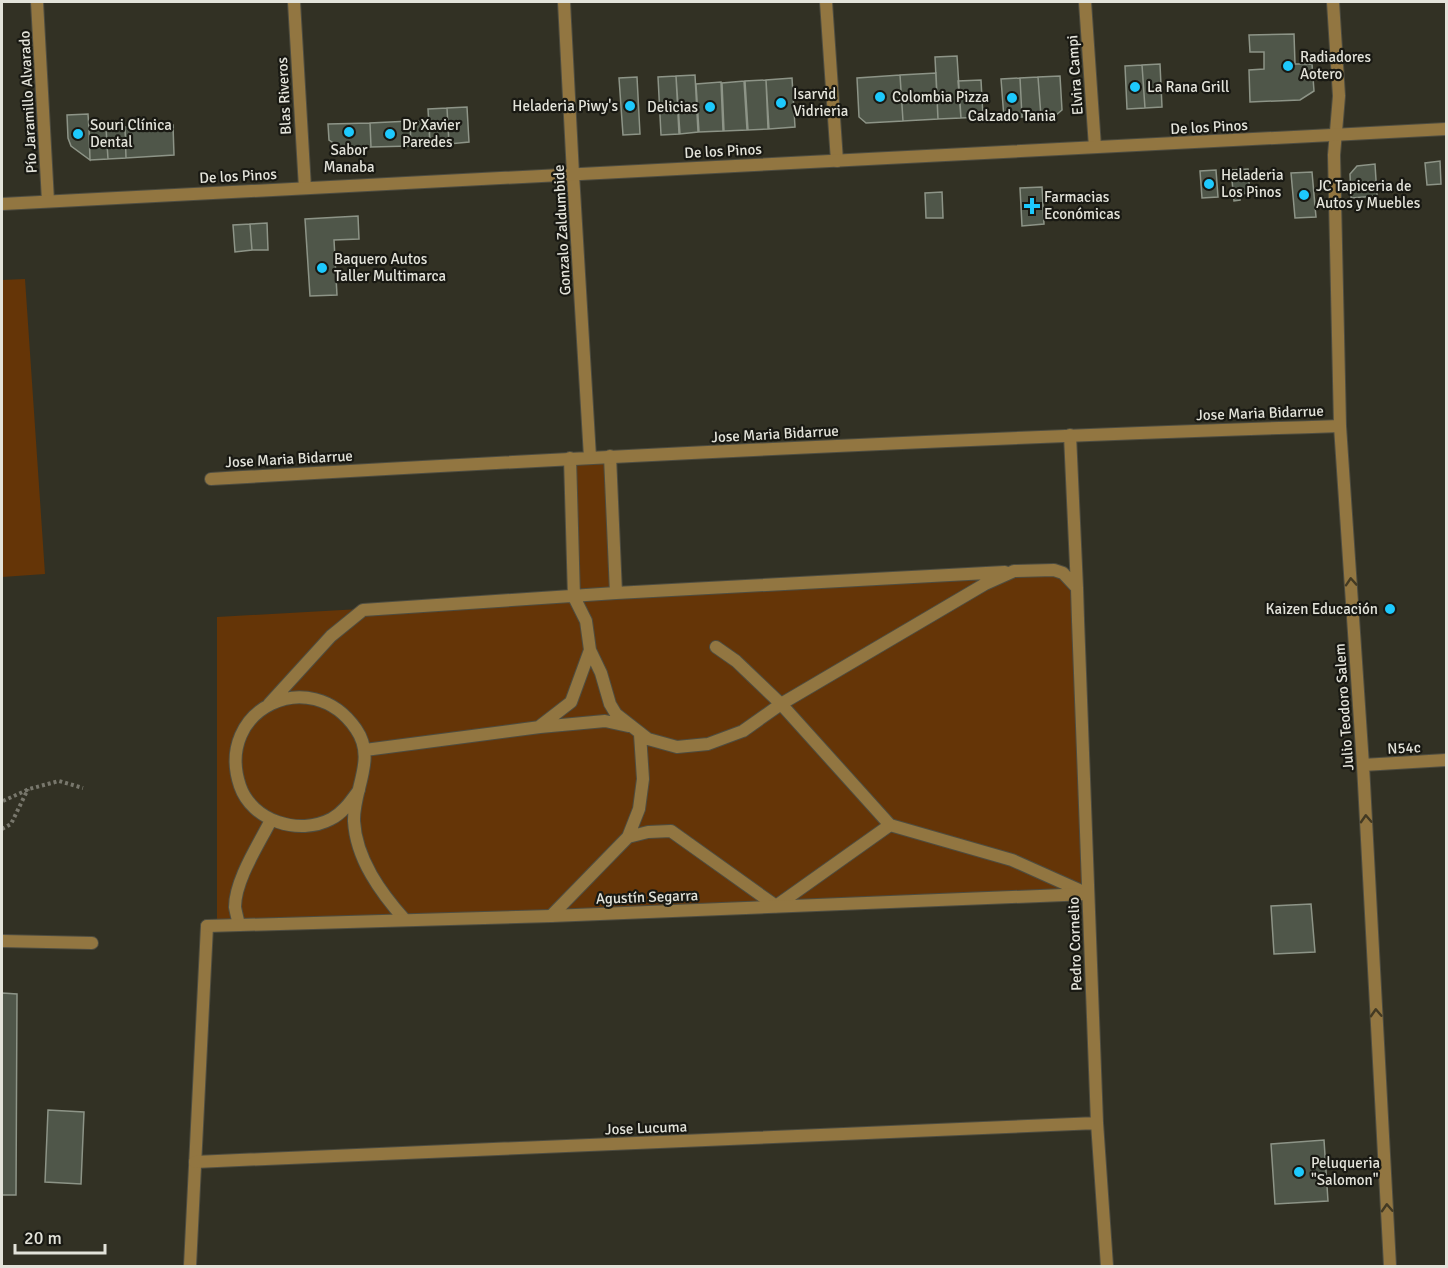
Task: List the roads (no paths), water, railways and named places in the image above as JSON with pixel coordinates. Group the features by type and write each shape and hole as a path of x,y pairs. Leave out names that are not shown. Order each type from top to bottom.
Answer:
{"street":[{"name":"Pío Jaramillo Alvarado","path":"37,2 48,201"},
{"name":"Blas Riveros","path":"294,2 305,188"},
{"name":"Gonzalo Zaldumbide","path":"564,2 590,457"},
{"path":"826,2 837,161"},
{"name":"Elvira Campi","path":"1085,2 1095,147"},
{"name":"Julio Teodoro Salem","path":"1333,2 1339,96 1334,167 1340,426 1363,765 1390,1266"},
{"name":"De los Pinos","path":"2,204 1446,129"},
{"name":"Jose Maria Bidarrue","path":"211,478 610,456 1070,435 1340,426"},
{"name":"Pedro Cornelio","path":"1070,435 1097,1123 1107,1266"},
{"path":"610,456 616,593"},
{"path":"570,458 574,597 586,621 590,650 601,673 610,704 616,714 648,740 677,747 708,744 743,731 781,704 985,584 1014,571"},
{"path":"359,790 347,807 331,819 311,825 291,826 271,820 254,808 242,792 236,773 235,752 241,733 253,716 270,704 331,636 363,610 616,593 1014,571 1054,570 1063,573 1077,588"},
{"path":"716,647 736,661 781,704 890,825 1012,860 1088,894"},
{"path":"540,727 571,702 590,650"},
{"path":"270,704 288,697 309,697 329,703 345,714 358,731 365,750 365,771 354,820 363,858 385,897 405,920"},
{"path":"365,750 540,727 605,721 619,723 636,731"},
{"path":"551,916 628,837 639,809 643,779 636,731"},
{"name":"N54c","path":"1363,765 1446,760"},
{"path":"239,925 235,907 238,888 271,820"},
{"path":"628,837 648,832 671,831 776,906 890,825"},
{"name":"Agustín Segarra","path":"195,1162 207,926 551,916 1088,894"},
{"path":"2,940 92,943"},
{"name":"Jose Lucuma","path":"195,1162 1097,1123"},
{"path":"190,1266 195,1162"}],"place":[{"name":"Radiadores Aotero","path":"1288,66"},
{"name":"La Rana Grill","path":"1135,87"},
{"name":"Colombia Pizza","path":"880,97"},
{"name":"Calzado Tania","path":"1012,98"},
{"name":"Isarvid Vidrieria","path":"781,103"},
{"name":"Heladeria Piwy's","path":"630,106"},
{"name":"Delicias","path":"710,107"},
{"name":"Sabor Manaba","path":"349,132"},
{"name":"Souri Clínica Dental","path":"78,134"},
{"name":"Dr Xavier Paredes","path":"390,134"},
{"name":"Heladeria Los Pinos","path":"1209,184"},
{"name":"JC Tapiceria de Autos y Muebles","path":"1304,195"},
{"name":"Farmacias Económicas","path":"1032,206"},
{"name":"Baquero Autos Taller Multimarca","path":"322,268"},
{"name":"Kaizen Educación","path":"1390,609"},
{"name":"Peluqueria \"Salomon\"","path":"1299,1172"}]}
